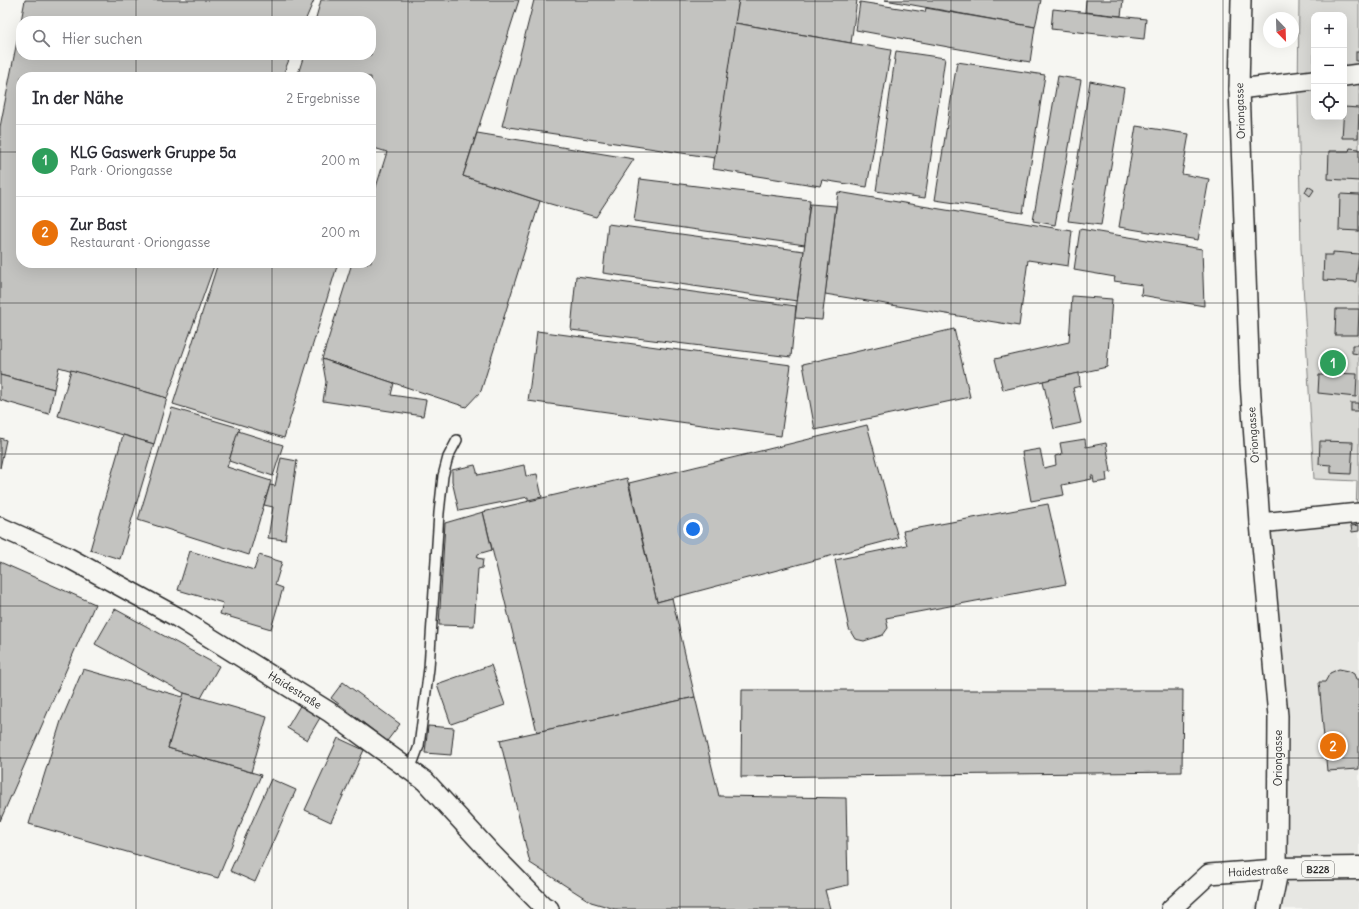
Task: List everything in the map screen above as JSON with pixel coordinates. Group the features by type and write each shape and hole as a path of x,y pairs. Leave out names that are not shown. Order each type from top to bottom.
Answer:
{"main road":[{"name":"Haidestraße","path":"1277,869 1359,868"},
{"path":"1269,909 1277,869"}],"street":[{"name":"Oriongasse","path":"1240,0 1239,89 1250,382 1260,523 1278,716 1277,869"},
{"path":"1347,76 1359,74"},
{"path":"1239,89 1311,80"},
{"path":"1260,523 1359,513"},
{"name":"Haidestraße","path":"0,527 67,557 177,617 331,713 425,781 492,854 543,906 549,909"},
{"name":"Haidestraße","path":"1171,909 1209,874 1277,869"}],"lane":[{"path":"410,770 419,746 429,668 443,476 448,457 457,440"}],"shaded area":[{"path":"1299,0 1359,0 1359,513 1356,513 1357,481 1314,479 1301,248 1298,97"},
{"path":"1359,513 1359,909 1253,909 1277,869 1260,523"}],"building":[{"path":"25,0 314,0 307,16 22,16"},
{"path":"321,0 519,0 463,176 540,201 481,391 466,407 322,359 350,268 376,268 376,187 387,152 376,149 376,72 299,72 302,60 376,60 376,16 316,16"},
{"path":"534,0 739,0 715,158 502,126"},
{"path":"739,0 857,0 851,43 735,23"},
{"path":"885,0 1041,0 1035,27"},
{"path":"1086,0 1123,0 1121,16 1085,12"},
{"path":"860,2 925,12 926,8 1035,27 1030,62 856,30"},
{"path":"1053,9 1146,19 1144,39 1051,29"},
{"path":"735,23 891,50 867,187 822,180 820,186 713,169"},
{"path":"16,46 16,60 289,60 284,72 16,72 16,268 213,268 167,398 59,367 54,389 0,375 0,127"},
{"path":"896,51 945,58 925,198 876,191"},
{"path":"1356,52 1359,52 1359,61 1356,61"},
{"path":"957,62 1045,75 1023,213 935,200"},
{"path":"1058,76 1081,80 1055,225 1033,221"},
{"path":"1090,81 1124,88 1101,225 1068,221"},
{"path":"1347,107 1359,108 1358,138 1342,138 1343,120 1347,120"},
{"path":"1136,126 1189,134 1182,174 1209,179 1198,240 1119,227"},
{"path":"477,133 634,159 596,217 540,201 463,176"},
{"path":"1350,148 1359,149 1359,181 1328,179 1329,151 1349,151"},
{"path":"640,179 810,200 805,245 634,221"},
{"path":"1308,186 1314,190 1310,196 1305,192"},
{"path":"838,192 1072,231 1068,266 1028,260 1019,326 825,294"},
{"path":"1340,194 1359,195 1359,231 1339,230"},
{"path":"810,204 836,206 822,320 795,318"},
{"path":"608,224 804,251 797,301 603,273"},
{"path":"1080,229 1202,249 1204,306 1141,295 1142,285 1114,281 1115,277 1074,270"},
{"path":"1333,252 1359,254 1356,282 1323,280 1324,255 1333,255"},
{"path":"216,268 336,268 284,438 173,404"},
{"path":"576,276 796,306 791,357 571,330"},
{"path":"1072,296 1112,299 1107,367 1003,390 995,359 1069,342"},
{"path":"1336,309 1359,309 1358,335 1335,335"},
{"path":"954,329 970,397 815,430 803,364"},
{"path":"537,331 791,365 781,436 528,401"},
{"path":"1352,345 1359,345 1359,354 1352,353"},
{"path":"322,359 394,383 391,395 426,400 423,416 323,401 326,382"},
{"path":"71,370 167,398 154,444 58,416"},
{"path":"1079,373 1080,386 1073,388 1081,423 1054,429 1043,381"},
{"path":"1330,373 1357,374 1356,397 1318,393 1319,375 1330,375"},
{"path":"0,375 54,389 49,414 0,400"},
{"path":"1351,403 1358,403 1358,411 1351,411"},
{"path":"172,408 240,428 227,467 271,481 249,555 138,520"},
{"path":"867,425 898,538 657,602 629,483"},
{"path":"238,431 283,445 273,476 229,461"},
{"path":"123,435 154,444 120,559 90,550"},
{"path":"0,438 6,440 0,468"},
{"path":"1085,439 1086,447 1106,443 1111,472 1106,473 1107,481 1094,483 1093,476 1091,476 1092,479 1062,485 1064,495 1031,501 1022,452 1040,449 1044,468 1056,465 1055,456 1062,454 1060,443"},
{"path":"1320,441 1353,442 1351,474 1331,473 1331,465 1319,464"},
{"path":"281,458 297,461 285,540 268,538 273,507 264,505 270,485 275,486"},
{"path":"475,465 478,475 524,465 526,476 537,474 542,497 528,500 528,497 459,511 452,481 452,470"},
{"path":"627,478 657,602 672,598 695,697 537,732 483,512"},
{"path":"1048,504 1066,584 886,618 888,628 883,635 864,641 855,639 849,629 835,560 907,545 903,531"},
{"path":"483,512 492,550 478,554 477,558 483,559 482,568 478,569 474,626 439,625 445,523"},
{"path":"1359,525 1359,531 1352,532 1351,526"},
{"path":"190,551 254,570 259,555 282,562 275,585 283,588 271,629 220,614 223,603 178,590"},
{"path":"0,562 95,604 0,821"},
{"path":"115,609 219,666 201,698 184,693 95,644"},
{"path":"491,665 505,705 451,724 437,684"},
{"path":"83,669 183,697 168,748 261,775 218,878 29,824 61,721"},
{"path":"1339,669 1349,671 1354,674 1356,679 1359,679 1359,769 1327,771 1319,682 1325,682 1330,673"},
{"path":"343,682 400,724 387,741 331,698"},
{"path":"742,690 1183,690 1182,772 741,777"},
{"path":"184,693 267,717 251,772 168,748"},
{"path":"695,697 719,796 846,798 848,885 825,890 830,909 615,909 591,902 530,863 500,740"},
{"path":"301,704 321,716 307,740 287,728"},
{"path":"428,726 454,728 451,755 425,753"},
{"path":"338,738 364,750 331,822 305,810"},
{"path":"271,779 296,790 255,882 230,871"}],"place":[{"name":"KLG Gaswerk Gruppe 5a","path":"1333,363"},
{"name":"Zur Bast","path":"1333,746"}]}
